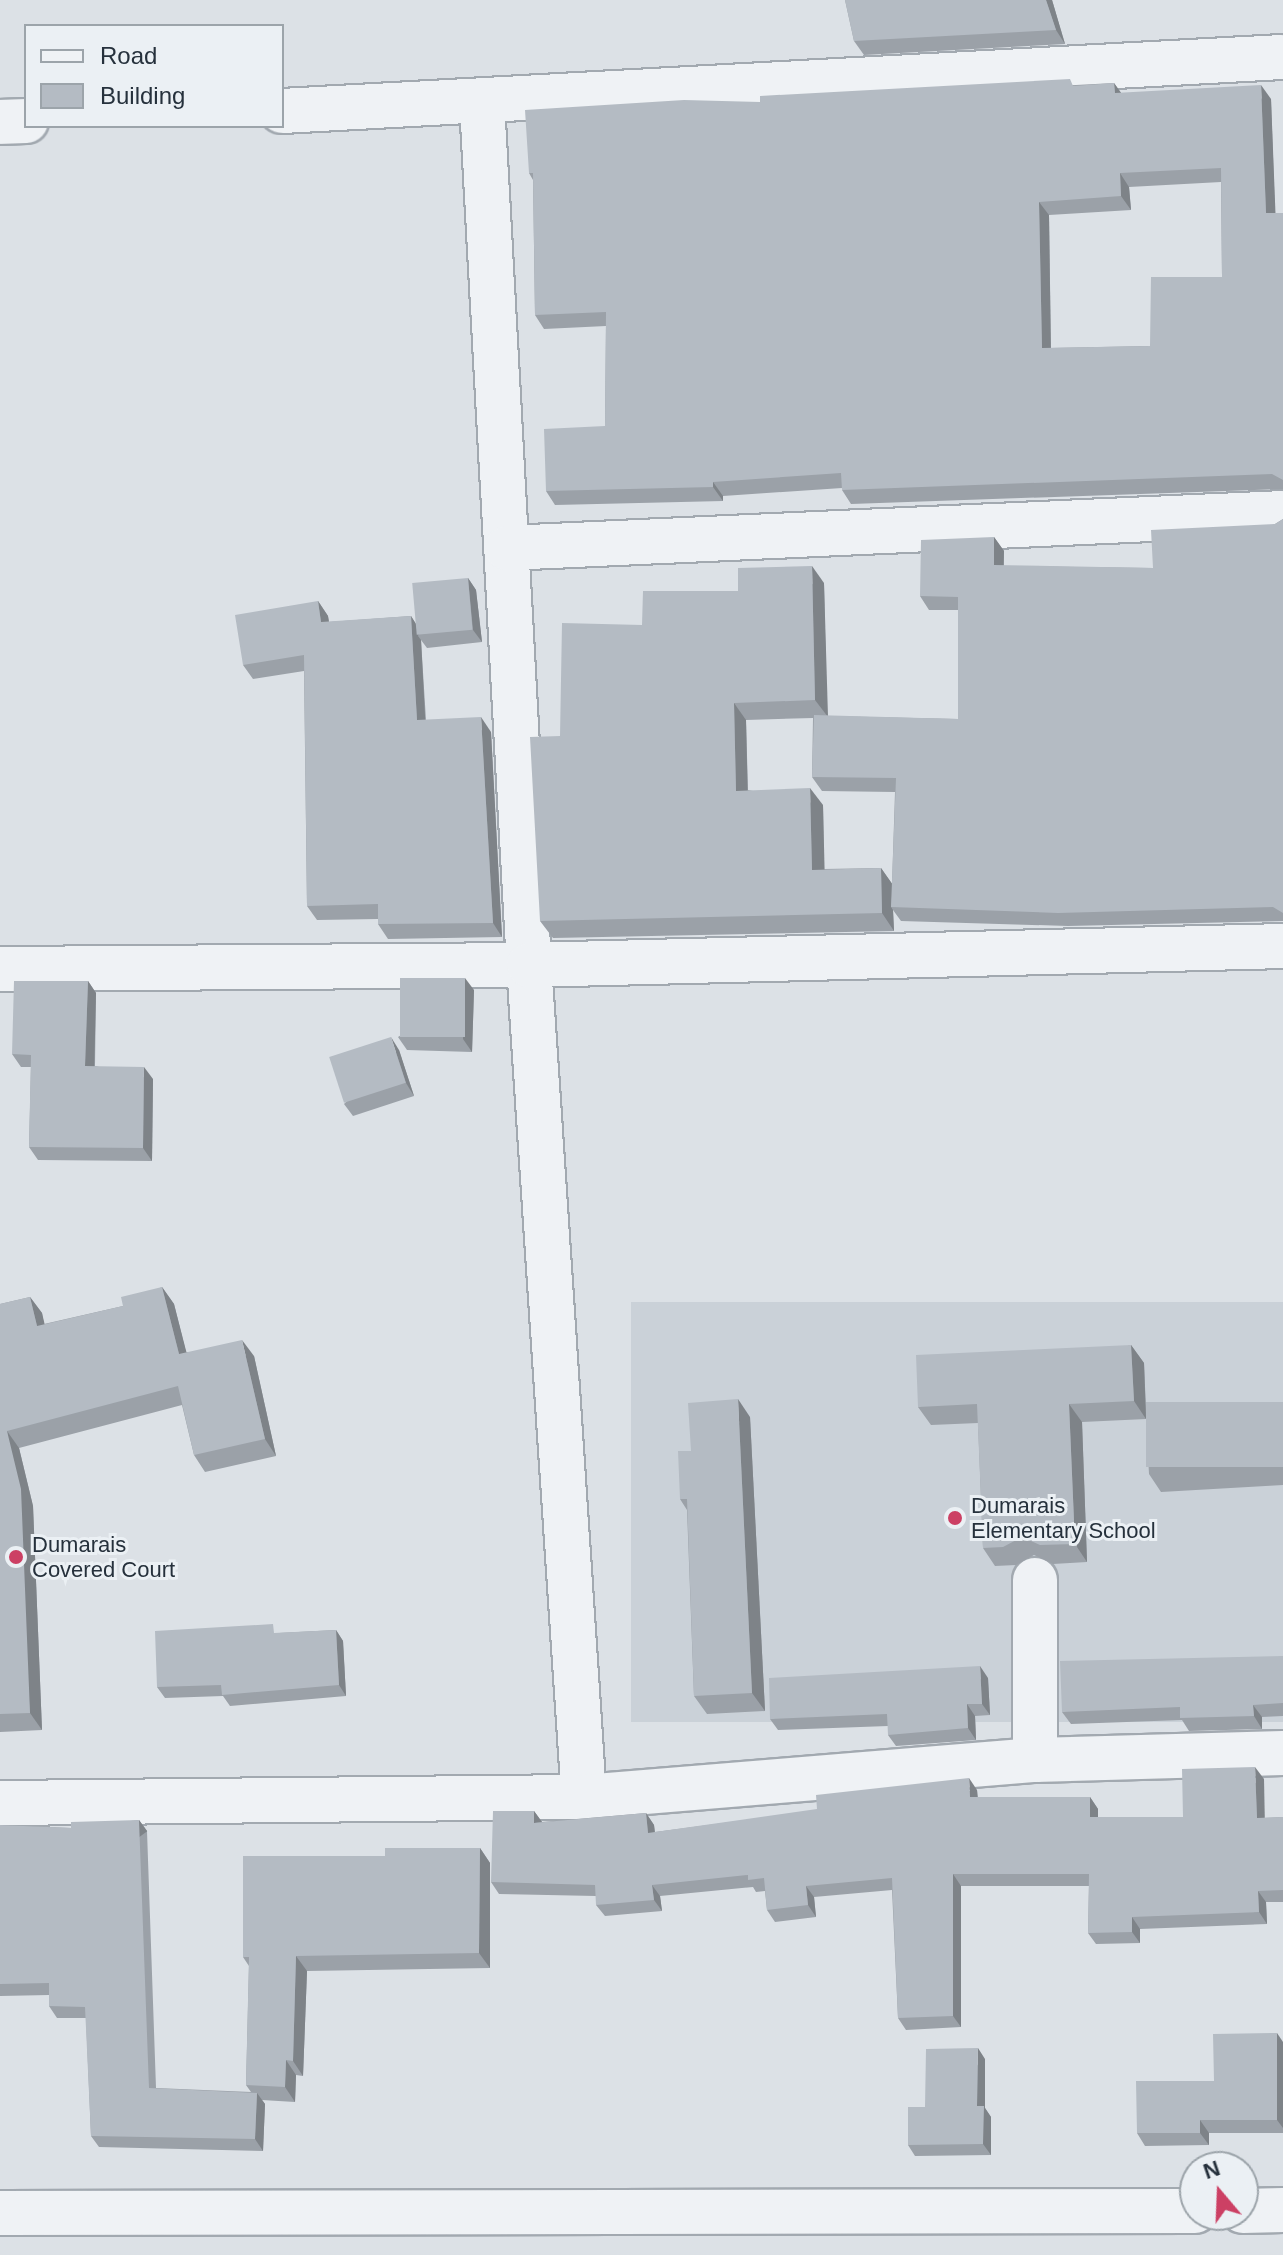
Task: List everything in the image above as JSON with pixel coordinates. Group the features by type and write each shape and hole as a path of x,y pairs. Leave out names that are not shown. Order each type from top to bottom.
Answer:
{"street":[{"path":"284,111 482,103 1283,57"},
{"path":"482,103 529,965 584,1797"},
{"path":"0,122 24,121"},
{"path":"507,548 1283,513"},
{"path":"0,969 529,965 1283,946"},
{"path":"1035,1580 1035,1760"},
{"path":"0,1803 584,1797 1035,1760 1283,1753"},
{"path":"1259,2211 1283,2210"},
{"path":"0,2213 1179,2211"}],"shaded area":[{"name":"Dumarais Elementary School","path":"631,1302 1283,1302 1283,1722 631,1722"}],"building":[{"path":"845,0 1046,0 1056,30 854,41"},
{"path":"1070,79 1073,86 1114,83 1115,93 1261,85 1266,213 1283,213 1283,480 1272,474 842,490 841,473 713,482 713,487 546,491 544,429 605,426 606,312 535,315 533,173 529,173 525,110 684,100 760,102 760,96","holes":["1221,168 1222,277 1151,277 1150,346 1042,348 1039,202 1121,196 1120,173"]},
{"path":"1283,519 1283,913 1273,907 1058,913 891,907 896,778 812,777 814,715 958,719 958,597 920,596 921,540 994,537 994,565 1153,568 1151,530 1275,524"},
{"path":"812,566 815,700 734,703 736,791 810,788 812,870 881,868 882,913 540,921 530,737 560,736 562,623 642,625 643,591 738,591 738,568"},
{"path":"468,578 473,630 417,635 412,583"},
{"path":"318,601 321,622 411,616 417,720 481,717 493,923 378,924 378,904 307,906 304,655 243,665 235,615"},
{"path":"400,978 465,978 465,1037 400,1037"},
{"path":"14,981 88,981 85,1066 144,1067 143,1148 29,1147 31,1055 12,1054"},
{"path":"391,1037 406,1083 344,1103 329,1057"},
{"path":"162,1287 179,1354 242,1340 265,1439 194,1455 178,1386 7,1431 21,1489 30,1713 0,1714 0,1304 30,1297 37,1326 123,1306 121,1297"},
{"path":"1131,1345 1134,1401 1069,1404 1075,1544 1040,1545 1022,1537 1003,1547 983,1548 977,1404 918,1407 916,1355"},
{"path":"738,1399 752,1693 694,1696 687,1499 680,1499 678,1451 691,1451 688,1403"},
{"path":"1146,1402 1283,1402 1283,1467 1146,1467"},
{"path":"273,1624 274,1633 336,1630 339,1685 222,1695 221,1685 157,1687 155,1631"},
{"path":"1283,1656 1283,1703 1253,1705 1254,1716 1180,1718 1180,1707 1062,1712 1060,1661"},
{"path":"980,1666 982,1704 967,1704 968,1728 888,1735 887,1714 770,1719 769,1678"},
{"path":"1255,1767 1257,1818 1283,1817 1283,1890 1258,1891 1259,1912 1132,1917 1132,1932 1088,1933 1089,1874 953,1874 953,2016 898,2018 892,1878 806,1886 808,1905 767,1910 764,1878 748,1880 748,1875 652,1885 654,1900 596,1905 595,1885 491,1882 493,1811 534,1811 534,1823 646,1813 648,1833 817,1809 816,1795 969,1778 970,1797 1090,1797 1090,1817 1183,1817 1182,1769"},
{"path":"139,1820 149,2088 257,2093 255,2139 91,2136 85,2007 49,2006 49,1983 0,1984 0,1825 71,1828 71,1822"},
{"path":"385,1848 480,1848 479,1953 296,1956 293,2061 286,2060 285,2087 246,2085 249,1957 243,1957 243,1856 385,1856"},
{"path":"1277,2033 1277,2120 1200,2120 1200,2133 1137,2133 1136,2081 1214,2081 1213,2034"},
{"path":"978,2048 977,2106 984,2106 983,2144 908,2145 908,2107 925,2107 926,2049"}],"place":[{"name":"Dumarais Elementary School","path":"955,1518"},
{"name":"Dumarais Covered Court","path":"16,1557"}]}
